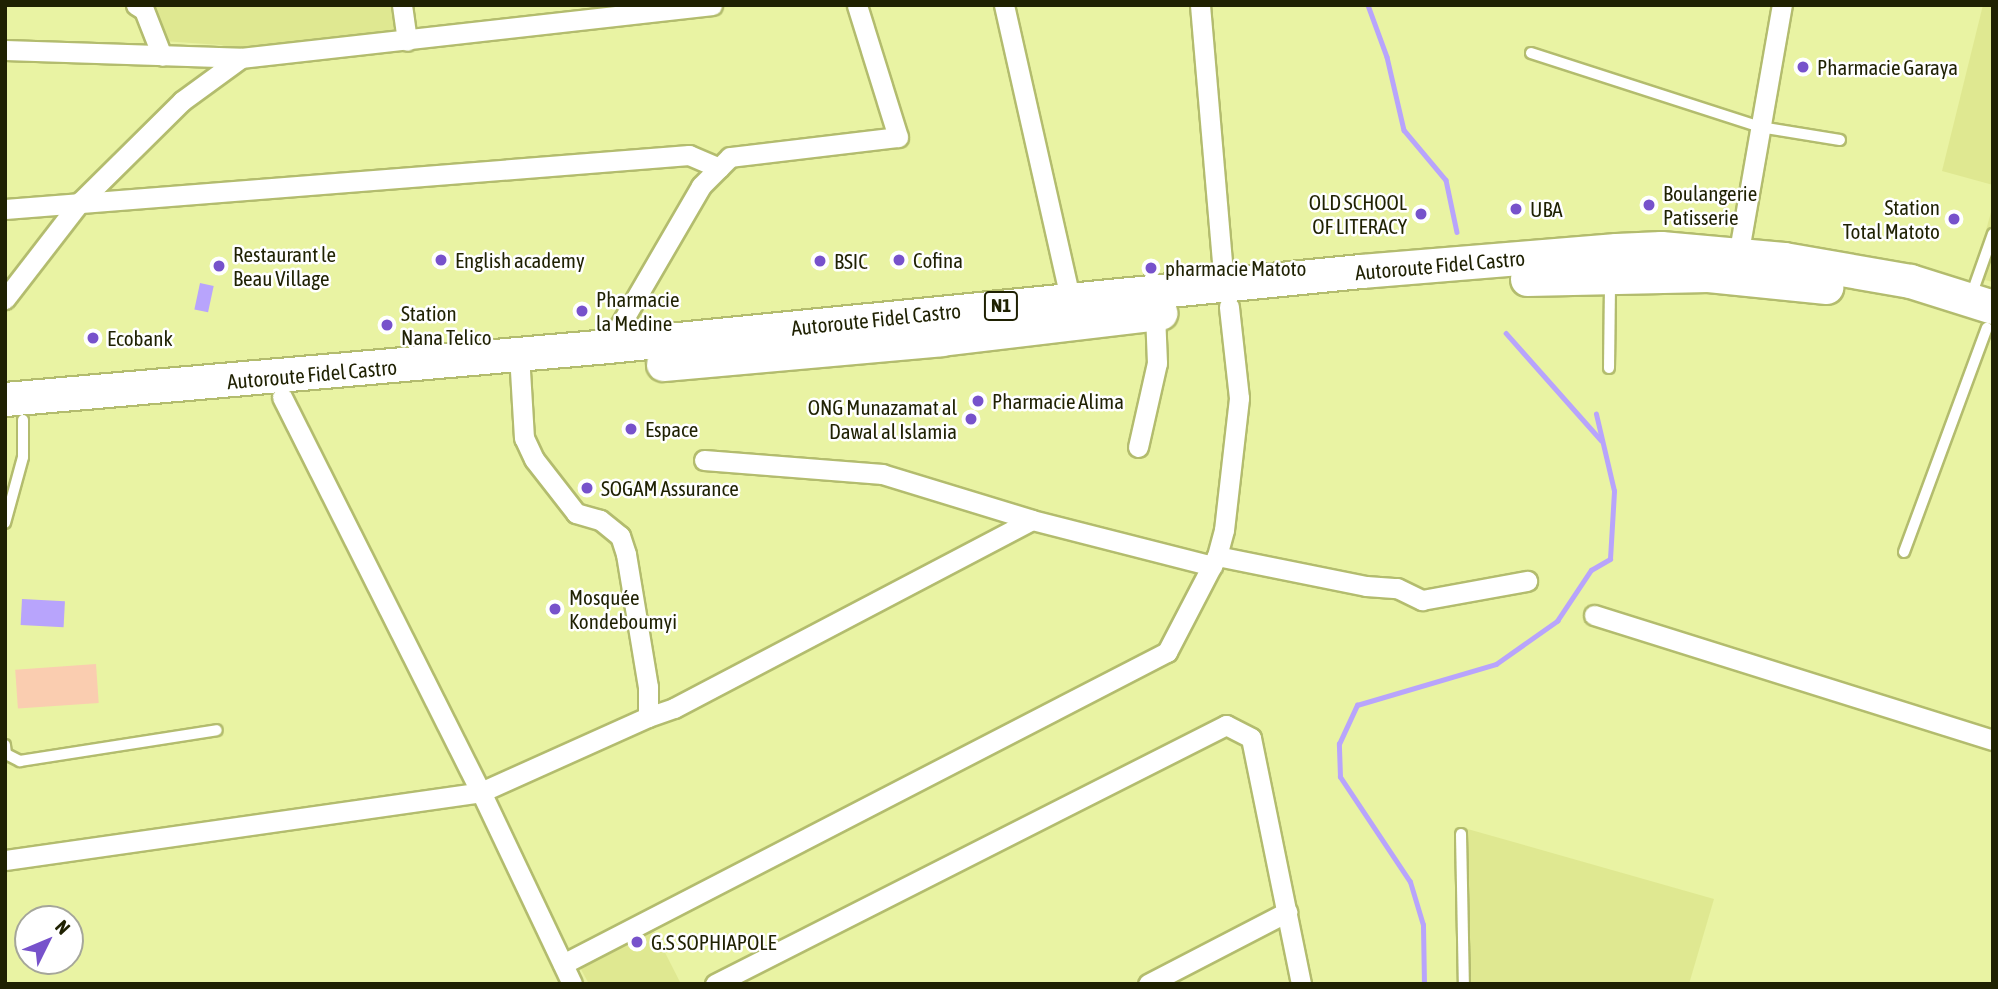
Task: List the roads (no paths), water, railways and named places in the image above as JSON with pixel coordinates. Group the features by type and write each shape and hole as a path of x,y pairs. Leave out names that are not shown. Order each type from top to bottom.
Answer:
{"highway":[{"name":"Autoroute Fidel Castro","path":"11,414 521,365 941,339 1155,314 1226,296 1616,250 1661,248 1798,282 1986,316"},
{"name":"Autoroute Fidel Castro","path":"11,414 282,397 521,365 608,346 1070,299 1363,292 1737,265"}],"street":[{"path":"136,5 144,10 162,56"},
{"path":"402,5 407,41"},
{"path":"5,50 242,58 712,5"},
{"path":"608,346 701,186 730,157 898,137 857,5"},
{"path":"1003,5 1070,299"},
{"path":"563,964 1167,652 1214,561 1224,530 1239,398 1226,296 1200,5"},
{"path":"1737,265 1782,5"},
{"path":"182,101 192,76 192,65 187,57"},
{"path":"5,299 80,202 182,101 242,58"},
{"path":"5,209 689,155 719,168"},
{"path":"1138,447 1157,363 1155,314"},
{"path":"521,365 524,438 534,460 576,513 600,520 620,536 635,599 648,687 648,717"},
{"path":"282,397 481,792 572,984"},
{"path":"704,460 882,474 1032,520 1214,561 1397,589 1422,600 1527,581"},
{"path":"5,860 481,792 648,717 674,708 1032,520"},
{"path":"1594,615 1993,740"},
{"path":"715,984 1226,725 1251,738 1301,984"},
{"path":"1148,984 1287,912"}],"lane":[{"path":"1531,53 1760,127 1840,140"},
{"path":"1904,552 1986,316 1993,234"},
{"path":"1609,368 1610,276"},
{"path":"5,523 23,457 11,414"},
{"path":"5,745 6,754 20,761 217,730"},
{"path":"1461,834 1464,984"}],"waterway":[{"path":"1368,5 1387,57 1404,130 1446,180 1457,232"},
{"path":"1506,333 1601,440"},
{"path":"1424,984 1423,925 1410,882 1340,777 1339,744 1357,705 1496,664 1557,621 1591,570 1610,559 1614,491 1596,414"}],"place":[{"name":"Pharmacie Garaya","path":"1803,67"},
{"name":"Boulangerie Patisserie","path":"1649,205"},
{"name":"UBA","path":"1516,209"},
{"name":"OLD SCHOOL OF LITERACY","path":"1421,214"},
{"name":"Station Total Matoto","path":"1954,219"},
{"name":"English academy","path":"441,260"},
{"name":"Cofina","path":"899,260"},
{"name":"BSIC","path":"820,261"},
{"name":"Restaurant le Beau Village","path":"219,266"},
{"name":"pharmacie Matoto","path":"1151,268"},
{"name":"Pharmacie la Medine","path":"582,311"},
{"name":"Station Nana Telico","path":"387,325"},
{"name":"Ecobank","path":"93,338"},
{"name":"Pharmacie Alima","path":"978,401"},
{"name":"ONG Munazamat al Dawal al Islamia","path":"971,419"},
{"name":"Espace","path":"631,429"},
{"name":"SOGAM Assurance","path":"587,488"},
{"name":"Mosquée Kondeboumyi","path":"555,609"},
{"name":"G.S SOPHIAPOLE","path":"637,942"}]}
